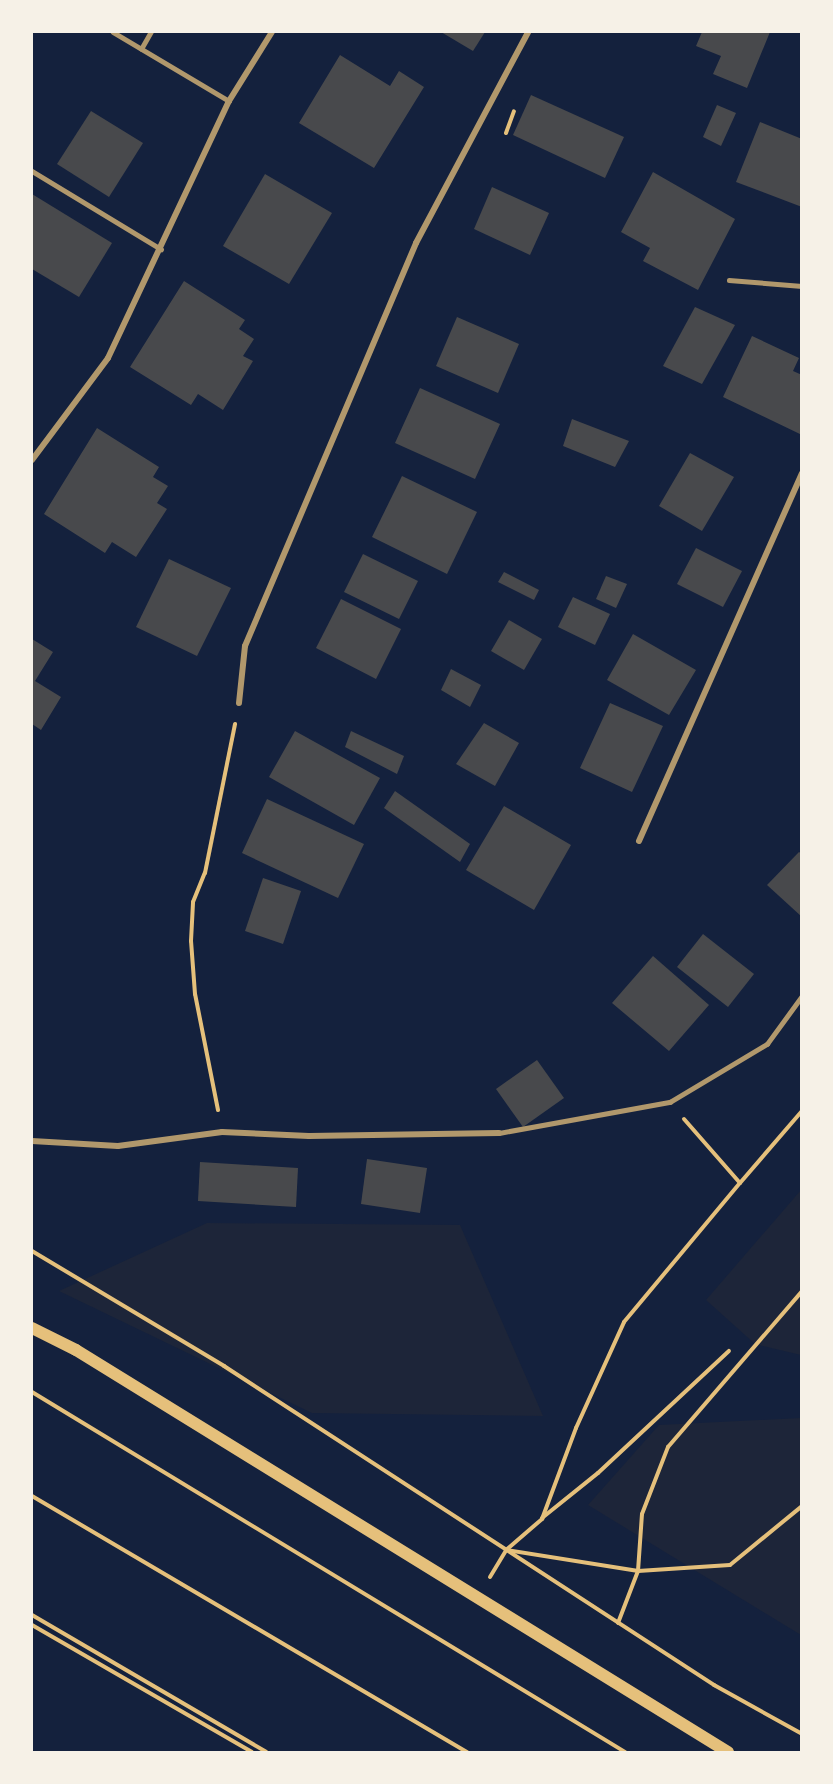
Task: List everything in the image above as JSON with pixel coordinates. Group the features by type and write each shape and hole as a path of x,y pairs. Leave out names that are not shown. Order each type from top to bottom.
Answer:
{"main road":[{"path":"32,1328 76,1350 476,1599 728,1752"}],"street":[{"path":"32,460 108,358 229,101 272,32"},
{"path":"239,703 245,646 416,243 528,32"},
{"path":"639,841 801,474"},
{"path":"32,1141 118,1146 222,1132 309,1136 499,1133"}],"lane":[{"path":"113,32 229,101"},
{"path":"141,49 152,32"},
{"path":"32,171 161,249"},
{"path":"729,280 801,286"},
{"path":"499,1133 670,1102 766,1044 801,996"}],"path":[{"path":"222,1132 195,994 191,941 193,902 206,873 239,703"},
{"path":"670,1102 740,1183"},
{"path":"542,1519 576,1428 624,1322 801,1111"},
{"path":"32,1251 224,1366 714,1685 801,1734"},
{"path":"618,1623 638,1571 642,1514 668,1447 801,1291"},
{"path":"476,1599 506,1550 597,1473 729,1351"},
{"path":"32,1392 625,1752"},
{"path":"32,1496 467,1752"},
{"path":"506,1550 638,1571 730,1565 801,1506"},
{"path":"32,1615 266,1752"},
{"path":"32,1625 252,1752"}],"shaded area":[{"path":"801,1190 801,1355 755,1344 706,1300"},
{"path":"207,1223 460,1225 543,1416 312,1413 59,1291"},
{"path":"801,1418 801,1635 588,1505 659,1425"}],"building":[{"path":"441,32 485,32 473,51"},
{"path":"702,32 770,32 747,88 713,74 721,56 696,46"},
{"path":"340,55 390,86 399,71 424,87 374,168 299,123"},
{"path":"531,95 624,137 605,178 513,135"},
{"path":"717,105 736,113 721,146 703,137"},
{"path":"91,111 143,143 109,197 57,164"},
{"path":"760,122 802,139 802,207 736,182"},
{"path":"653,172 735,219 698,290 643,261 650,248 621,232"},
{"path":"265,174 332,213 289,284 223,246"},
{"path":"492,187 549,213 530,255 474,229"},
{"path":"32,194 112,243 79,297 32,269"},
{"path":"184,281 245,320 239,329 254,339 243,356 253,361 223,410 198,394 191,405 130,367"},
{"path":"695,307 735,325 702,384 663,366"},
{"path":"457,317 519,344 498,393 436,366"},
{"path":"752,336 799,358 793,371 802,375 802,435 723,397"},
{"path":"420,388 500,424 475,479 395,443"},
{"path":"572,419 629,441 615,467 563,446"},
{"path":"97,428 159,467 153,477 168,486 157,503 167,509 136,557 112,542 105,553 44,514"},
{"path":"690,453 734,477 702,531 659,506"},
{"path":"402,476 477,512 447,574 372,537"},
{"path":"696,548 742,571 723,607 677,584"},
{"path":"363,554 418,581 399,619 344,592"},
{"path":"169,559 231,588 197,656 136,627"},
{"path":"504,572 539,590 534,600 498,582"},
{"path":"606,576 627,584 616,608 596,599"},
{"path":"573,597 610,614 595,645 558,627"},
{"path":"341,599 401,629 376,679 316,648"},
{"path":"509,620 542,639 524,670 491,651"},
{"path":"633,634 696,670 669,715 607,680"},
{"path":"32,639 53,652 35,681 61,697 41,730 32,724"},
{"path":"451,669 481,685 470,707 441,690"},
{"path":"610,703 663,726 632,792 580,768"},
{"path":"484,723 519,743 495,786 456,764"},
{"path":"295,731 380,778 354,825 269,777"},
{"path":"351,731 404,756 397,774 345,747"},
{"path":"395,791 470,844 460,862 384,808"},
{"path":"267,799 364,844 338,898 242,853"},
{"path":"504,806 571,845 534,910 466,870"},
{"path":"799,852 802,854 802,917 767,885"},
{"path":"263,878 301,891 283,944 245,931"},
{"path":"703,934 754,974 728,1007 677,967"},
{"path":"653,956 709,1005 669,1051 612,1003"},
{"path":"537,1060 564,1098 523,1127 496,1089"},
{"path":"367,1159 427,1168 420,1213 361,1204"},
{"path":"200,1162 298,1168 296,1207 198,1201"}]}
